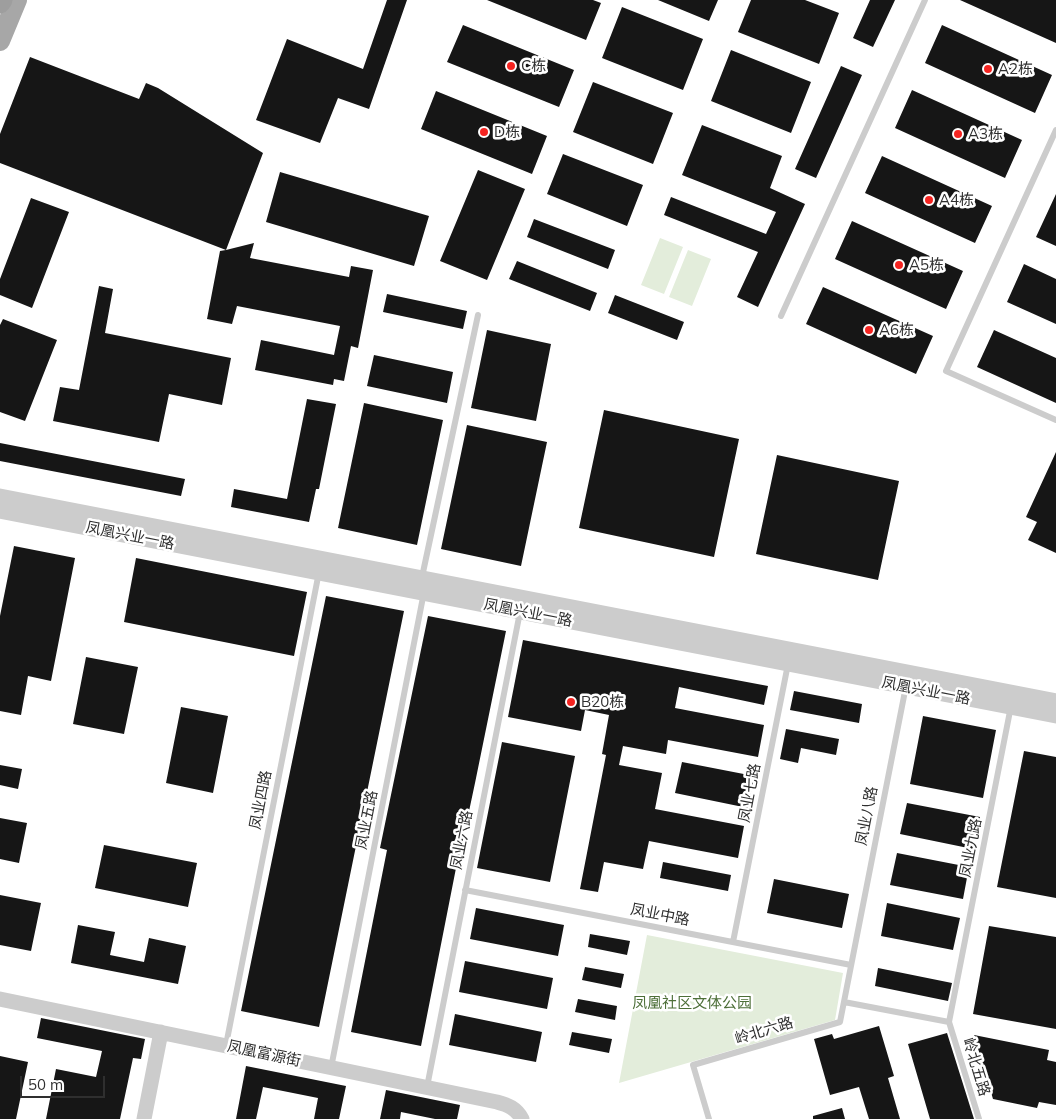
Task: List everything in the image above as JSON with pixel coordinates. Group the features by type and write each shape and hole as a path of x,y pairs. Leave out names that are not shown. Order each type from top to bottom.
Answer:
{"main road":[{"path":"0,41 16,0"}],"street":[{"name":"凤凰兴业一路","path":"0,496 320,565 1012,700 1056,716"},
{"name":"凤凰兴业一路","path":"0,511 320,565"},
{"name":"凤凰兴业一路","path":"1012,700 1056,701"},
{"name":"凤凰富源街","path":"0,999 507,1105 514,1109 522,1119"},
{"path":"144,1119 161,1032"}],"lane":[{"path":"781,316 925,0"},
{"path":"1056,130 946,371 1056,420"},
{"name":"凤业五路","path":"331,1068 423,585 478,315"},
{"name":"凤业四路","path":"226,1046 320,565"},
{"name":"凤业六路","path":"427,1087 521,605"},
{"name":"凤业七路","path":"734,942 789,657"},
{"name":"凤业八路","path":"851,965 907,679"},
{"name":"凤业九路","path":"949,1022 1012,700"},
{"name":"凤业中路","path":"465,890 851,965"},
{"name":"岭北六路","path":"709,1119 693,1065 840,1022 851,965"},
{"path":"844,1002 949,1022"},
{"name":"岭北五路","path":"949,1022 979,1119"}],"green space":[{"path":"660,238 683,247 664,294 641,285"},
{"path":"688,250 711,259 692,306 669,297"},
{"name":"凤凰社区文体公园","path":"647,935 843,973 835,1020 619,1083"}],"building":[{"path":"387,0 407,0 369,109 338,98 320,143 256,120 287,39 363,69"},
{"path":"487,0 593,0 601,3 586,40"},
{"path":"658,0 718,0 709,21"},
{"path":"751,0 805,0 839,13 819,64 738,32"},
{"path":"870,0 895,0 873,47 853,38"},
{"path":"960,0 1056,0 1056,43"},
{"path":"622,7 703,39 683,90 602,58"},
{"name":"C栋","path":"463,25 574,70 559,107 447,62"},
{"name":"A2栋","path":"942,25 1052,75 1035,113 925,63"},
{"path":"731,50 811,82 791,133 711,101"},
{"path":"30,57 139,99 146,83 158,88 263,153 226,250 0,163 0,134"},
{"path":"841,66 862,75 816,178 795,169"},
{"path":"593,82 673,113 653,164 573,132"},
{"name":"A3栋","path":"912,90 1022,140 1005,178 895,128"},
{"name":"D栋","path":"436,91 547,136 532,174 421,129"},
{"path":"702,125 782,156 770,188 805,204 758,307 737,297 758,252 664,215 671,197 766,234 776,212 682,175"},
{"path":"563,154 643,185 627,226 547,194"},
{"name":"A4栋","path":"882,156 992,206 975,243 865,193"},
{"path":"478,170 525,189 487,280 440,261"},
{"path":"280,172 429,216 414,266 266,222"},
{"path":"1056,194 1056,246 1036,237"},
{"path":"31,198 69,212 32,308 0,295 0,279"},
{"path":"534,219 615,250 608,269 527,237"},
{"name":"A5栋","path":"852,221 963,271 946,309 835,259"},
{"path":"254,243 250,258 349,277 351,266 373,270 358,348 351,346 344,381 334,379 333,385 255,370 261,340 334,355 340,326 237,306 232,324 207,319 220,251"},
{"path":"517,261 597,293 590,311 509,279"},
{"path":"1024,264 1056,279 1056,324 1007,302"},
{"path":"99,286 113,289 105,333 231,358 222,405 169,394 159,442 53,421 60,387 79,390"},
{"name":"A6栋","path":"823,287 933,336 916,374 806,324"},
{"path":"387,294 467,311 463,329 383,312"},
{"path":"615,295 684,322 677,340 608,313"},
{"path":"3,319 57,340 25,421 0,412 0,325"},
{"path":"487,330 551,344 536,421 471,408"},
{"path":"994,330 1056,358 1056,403 977,367"},
{"path":"374,355 453,372 447,403 367,386"},
{"path":"307,399 336,404 319,489 316,489 309,522 231,507 234,489 287,499"},
{"path":"364,403 443,420 417,545 338,528"},
{"path":"604,410 739,439 714,557 579,528"},
{"path":"467,425 547,442 521,566 441,549"},
{"path":"0,443 185,479 181,496 0,461"},
{"path":"1056,452 1056,553 1028,540 1037,522 1026,517"},
{"path":"777,455 899,481 878,580 756,554"},
{"path":"14,546 75,558 51,681 28,676 21,715 0,711 0,616"},
{"path":"136,558 307,592 294,656 124,622"},
{"path":"326,596 404,611 319,1027 241,1011"},
{"path":"428,616 506,631 421,1046 351,1032 387,850 380,848"},
{"path":"523,640 768,686 764,705 679,687 675,708 764,725 758,757 668,740 666,754 623,746 619,765 662,773 655,809 744,826 738,858 649,841 643,869 604,862 598,892 580,889 606,755 602,754 609,715 585,710 581,731 508,717"},
{"path":"86,657 138,667 124,734 73,724"},
{"path":"794,691 862,704 859,723 790,710"},
{"path":"181,707 228,716 213,793 166,783"},
{"path":"923,716 996,730 983,798 910,784"},
{"path":"786,729 839,739 836,755 801,748 798,763 780,759"},
{"path":"502,742 575,756 550,882 477,868"},
{"path":"1024,751 1056,757 1056,898 997,887"},
{"path":"682,762 754,776 748,808 675,793"},
{"path":"0,765 22,769 18,789 0,785"},
{"path":"907,803 980,817 973,849 900,834"},
{"path":"0,818 27,823 19,863 0,859"},
{"path":"104,845 197,863 188,907 95,888"},
{"path":"897,853 969,867 963,899 890,885"},
{"path":"663,862 731,875 728,891 660,878"},
{"path":"774,879 849,894 842,928 767,913"},
{"path":"0,895 41,903 31,951 0,945"},
{"path":"887,903 960,918 953,950 881,936"},
{"path":"476,908 564,925 558,956 470,939"},
{"path":"78,925 115,932 110,955 144,962 149,938 186,946 178,984 71,963"},
{"path":"989,926 1056,937 1056,1029 973,1014"},
{"path":"590,934 630,941 627,955 588,947"},
{"path":"465,961 553,978 547,1009 459,992"},
{"path":"585,967 624,974 621,988 582,980"},
{"path":"878,968 952,983 948,1001 875,986"},
{"path":"578,999 617,1006 615,1020 575,1012"},
{"path":"455,1014 542,1032 536,1062 449,1045"},
{"path":"41,1018 145,1039 141,1059 133,1058 120,1119 46,1119 56,1069 96,1077 102,1051 37,1038"},
{"path":"879,1026 894,1076 888,1078 900,1119 869,1119 859,1087 830,1095 814,1039 832,1034 834,1039"},
{"path":"572,1032 612,1039 609,1053 569,1045"},
{"path":"947,1033 974,1119 930,1119 908,1044"},
{"path":"974,1035 1049,1050 1047,1060 1056,1062 1056,1105 1039,1102 1037,1108 993,1099"},
{"path":"0,1056 28,1062 16,1119 0,1119"},
{"path":"246,1066 346,1086 339,1119 314,1119 318,1098 263,1087 256,1119 236,1119"},
{"path":"386,1090 460,1105 457,1119 435,1119 401,1112 400,1119 380,1119"},
{"path":"842,1108 845,1119 813,1119 813,1116"}],"place":[{"name":"C栋","path":"511,66"},
{"name":"A2栋","path":"988,69"},
{"name":"D栋","path":"484,132"},
{"name":"A3栋","path":"958,134"},
{"name":"A4栋","path":"929,200"},
{"name":"A5栋","path":"899,265"},
{"name":"A6栋","path":"869,330"},
{"name":"B20栋","path":"571,702"}]}
